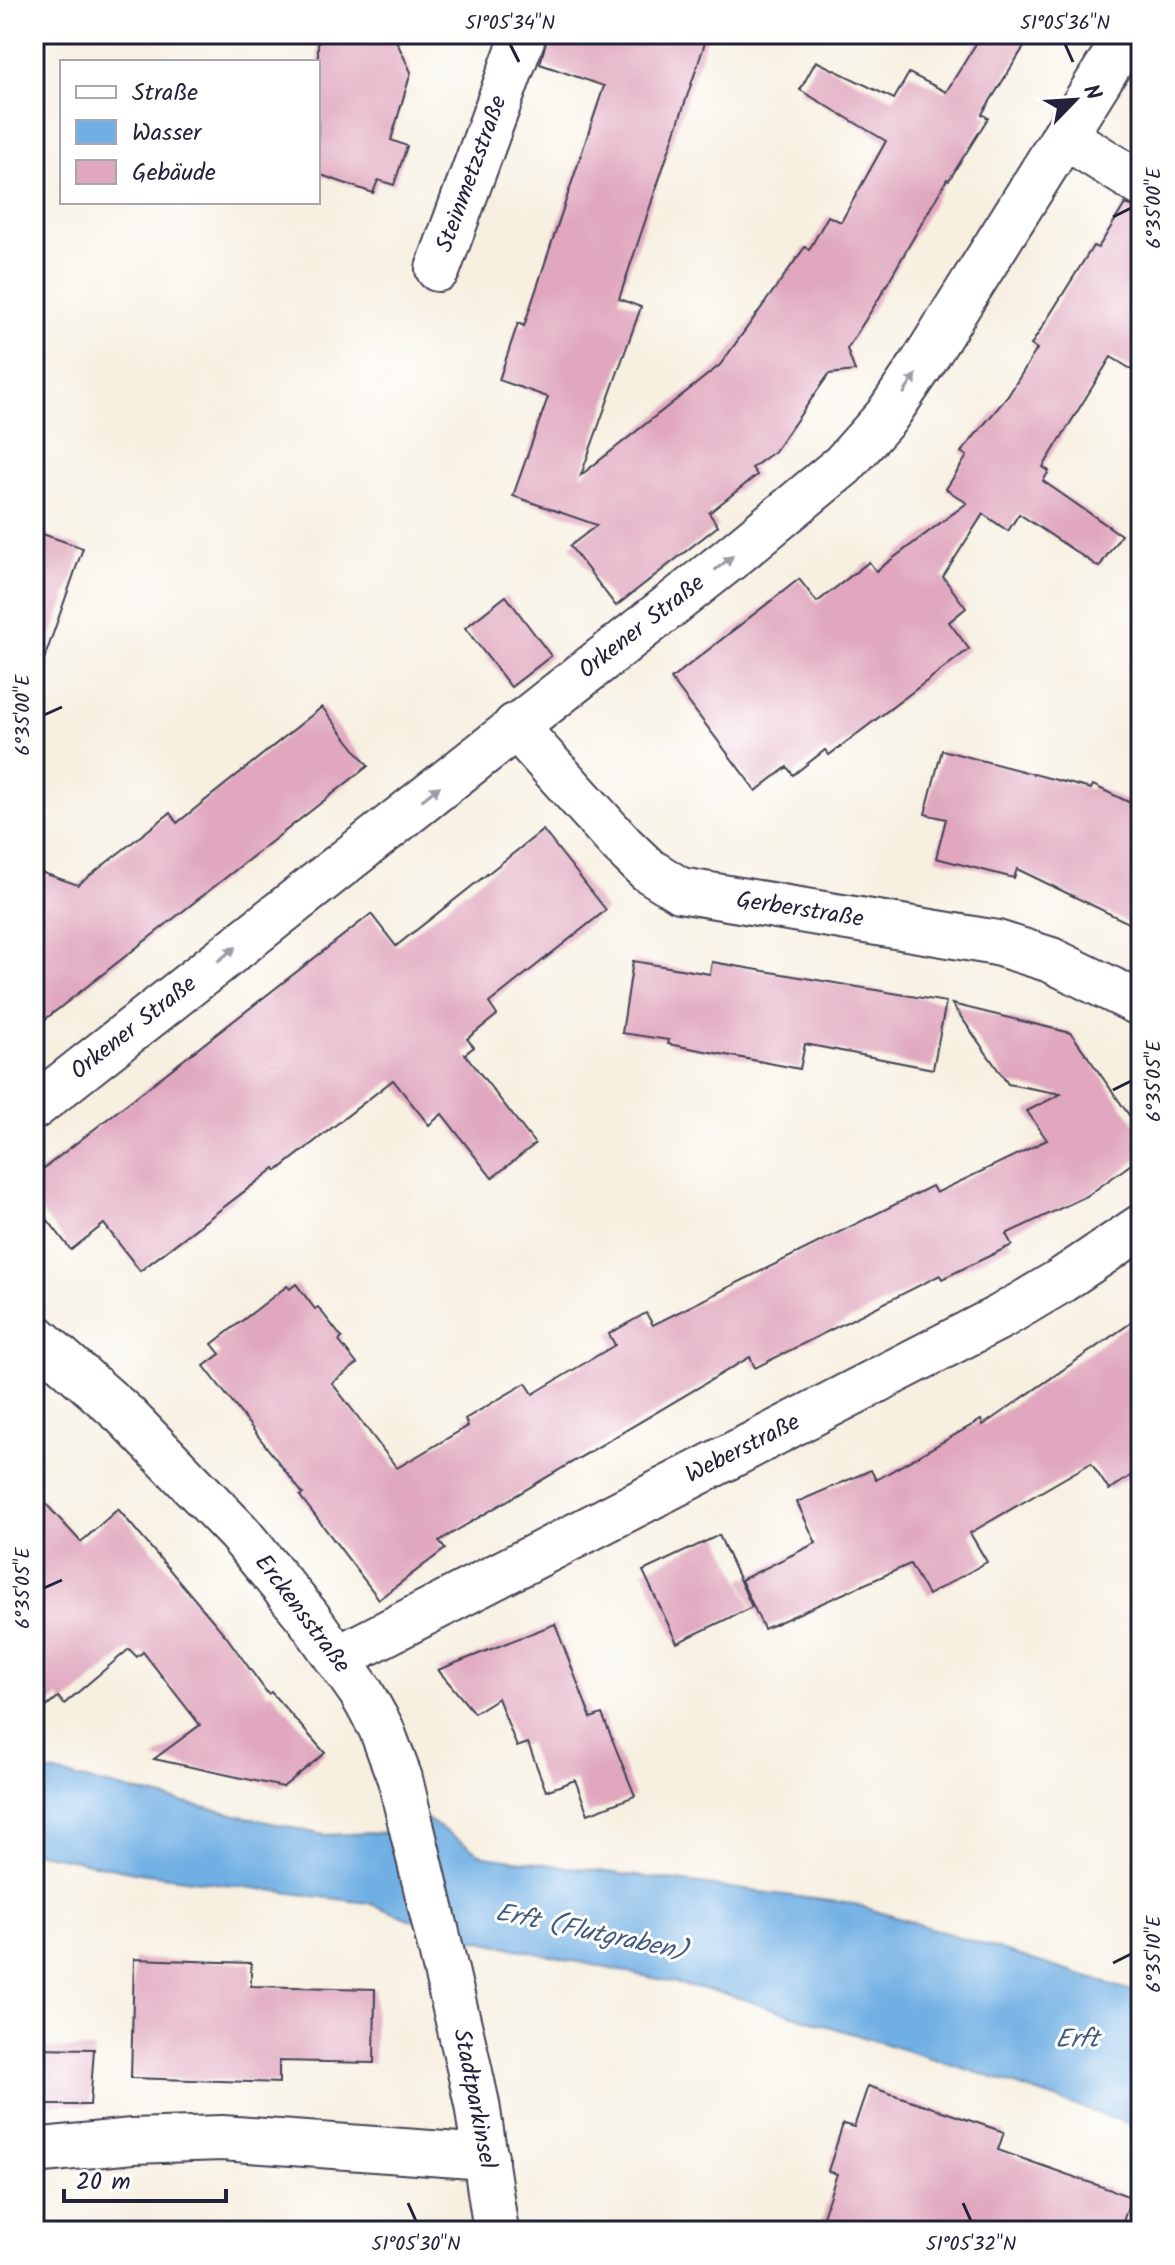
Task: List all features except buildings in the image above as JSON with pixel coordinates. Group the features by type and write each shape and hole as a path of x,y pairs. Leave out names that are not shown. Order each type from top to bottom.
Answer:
{"street":[{"name":"Steinmetzstraße","path":"438,269 524,34"},
{"name":"Orkener Straße","path":"34,1107 809,494 864,443 899,400 1128,34"},
{"path":"1064,136 1141,184"},
{"name":"Gerberstraße","path":"515,726 622,845 648,870 680,890 997,943 1051,960 1141,1004"},
{"name":"Weberstraße","path":"338,1658 1002,1316 1141,1227"},
{"name":"Erckensstraße","path":"34,1335 125,1415 202,1493 274,1575 338,1658 381,1728 400,1779 446,1968"},
{"name":"Stadtparkinsel","path":"446,1968 474,2091 496,2231"},
{"path":"34,2151 132,2141 207,2138 266,2139 486,2157"}],"water":[{"name":"Erft","path":"34,1768 324,1835 396,1832 425,1818 484,1856 854,1904 1141,1994 1141,2128 994,2078 723,1993 452,1935 368,1903 139,1873 34,1852"}],"water label":[{"name":"Erft (Flutgraben)","path":"591,1933"}]}
